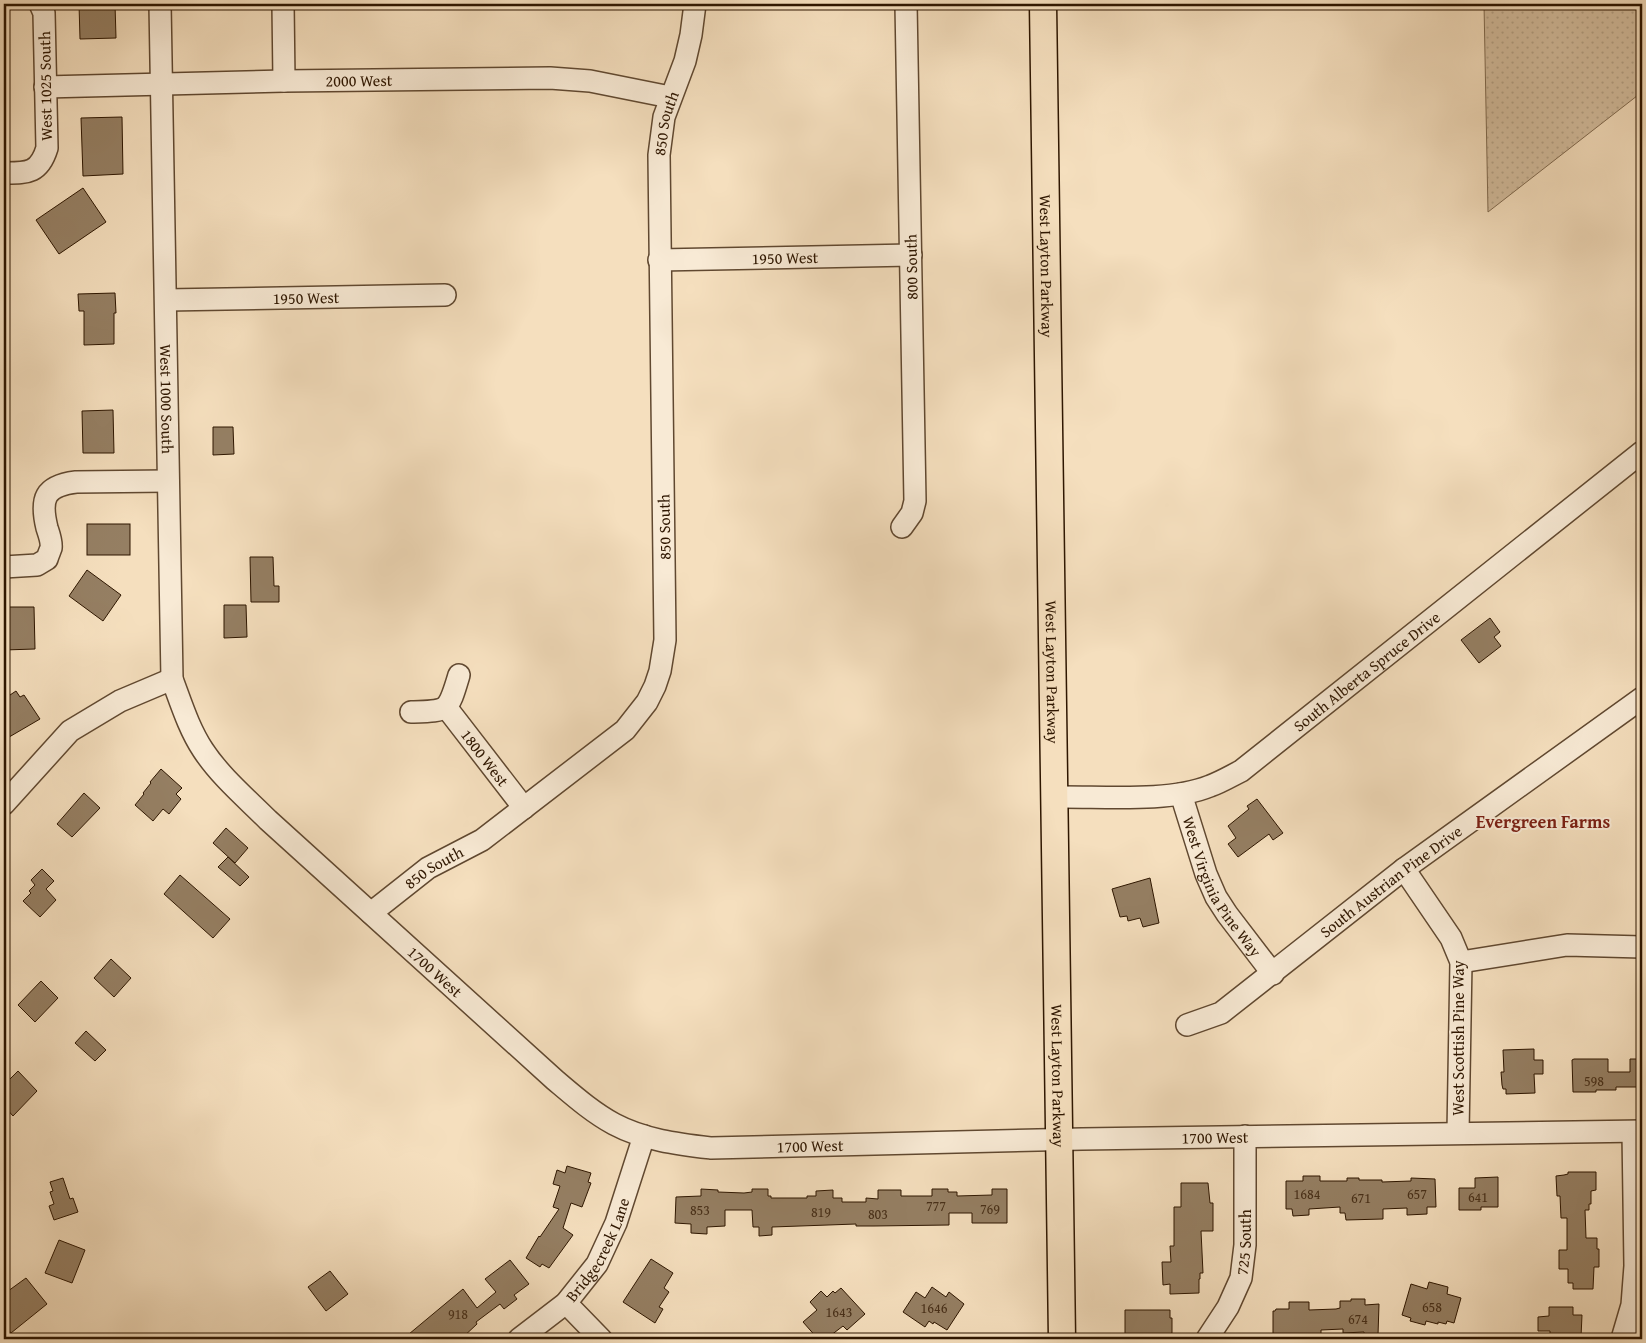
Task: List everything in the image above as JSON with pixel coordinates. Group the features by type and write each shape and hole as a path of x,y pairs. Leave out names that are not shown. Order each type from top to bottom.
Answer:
{"main road":[{"name":"West Layton Parkway","path":"1042,4 1062,1339"}],"street":[{"name":"West 1025 South","path":"4,173 32,171 44,158 46,148 46,87 44,13 40,4"},
{"name":"West 1000 South","path":"160,4 172,679"},
{"path":"283,4 284,82"},
{"name":"850 South","path":"370,913 428,868 482,840 625,730 647,702 660,671 665,634 659,155 664,117 685,61 695,4"},
{"name":"800 South","path":"902,527 912,513 915,501 906,4"},
{"name":"2000 West","path":"46,87 550,78 590,80 670,98"},
{"name":"1950 West","path":"659,260 911,255"},
{"name":"1950 West","path":"166,300 445,295"},
{"name":"South Alberta Spruce Drive","path":"1054,797 1181,794 1209,786 1241,771 1642,452"},
{"path":"4,567 36,565 47,559 51,547 43,512 45,498 51,489 61,484 76,482 168,481"},
{"path":"411,712 439,711 446,707 451,700 459,675"},
{"path":"4,804 70,731 120,701 172,679"},
{"name":"1700 West","path":"172,679 186,718 202,750 224,776 268,820 562,1086 592,1110 615,1124 644,1136 673,1144 711,1148 1245,1136 1638,1131"},
{"name":"South Austrian Pine Drive","path":"1187,1025 1221,1013 1273,974 1404,869 1642,698"},
{"name":"1800 West","path":"446,707 524,808"},
{"name":"West Virginia Pine Way","path":"1181,794 1206,874 1216,897 1273,974"},
{"name":"West Scottish Pine Way","path":"1404,869 1451,938 1461,962 1458,1133"},
{"path":"1461,962 1567,945 1642,947"},
{"path":"1629,1338 1635,1266 1638,1131"},
{"name":"Bridgecreek Lane","path":"519,1339 566,1303 597,1264 616,1223 644,1136"},
{"name":"725 South","path":"1207,1339 1228,1307 1241,1278 1245,1246 1245,1136"},
{"path":"566,1303 601,1339"}],"shaded area":[{"path":"1484,4 1642,4 1642,92 1488,212"}],"building":[{"path":"79,4 115,4 116,38 80,39"},
{"path":"122,117 123,174 83,176 81,118"},
{"path":"83,188 106,222 59,254 36,220"},
{"path":"115,293 114,344 84,345 84,311 79,311 78,294"},
{"path":"113,410 114,453 83,453 82,411"},
{"path":"213,427 233,427 234,454 213,455"},
{"path":"87,524 130,524 130,555 87,555"},
{"path":"250,557 273,557 274,586 279,586 279,602 251,602"},
{"path":"87,570 121,595 103,621 69,596"},
{"path":"224,605 246,605 247,637 224,638"},
{"path":"4,607 34,607 35,649 4,650"},
{"path":"1490,618 1500,632 1494,637 1501,646 1479,663 1461,640"},
{"path":"16,691 20,697 24,695 40,719 4,740 4,699"},
{"path":"161,769 182,788 176,794 181,799 169,814 163,809 153,821 135,805"},
{"path":"84,793 100,808 72,837 57,824"},
{"path":"1257,799 1283,833 1273,840 1269,834 1238,857 1228,844 1236,838 1228,826 1249,809 1247,806"},
{"path":"226,828 248,848 235,863 213,843"},
{"path":"228,857 249,877 240,886 218,867"},
{"path":"42,869 54,881 46,889 56,900 40,917 23,901 31,893 29,891 35,885 31,880"},
{"path":"180,875 230,919 213,938 164,894"},
{"path":"1150,878 1159,923 1143,927 1140,918 1128,921 1127,916 1120,917 1112,889"},
{"path":"111,959 131,978 114,997 94,978"},
{"path":"41,981 58,998 35,1022 18,1005"},
{"path":"86,1031 106,1050 95,1061 75,1043"},
{"path":"1534,1049 1534,1060 1543,1060 1543,1074 1534,1074 1535,1093 1506,1094 1506,1089 1503,1089 1502,1085 1501,1072 1504,1072 1503,1050"},
{"path":"1608,1059 1608,1072 1630,1072 1630,1059 1642,1059 1642,1087 1616,1087 1616,1090 1573,1092 1572,1060"},
{"path":"18,1071 37,1091 13,1116 4,1106 4,1085"},
{"path":"567,1166 591,1173 588,1182 591,1183 582,1207 571,1203 563,1228 573,1235 549,1268 542,1264 540,1267 526,1258 539,1236 559,1209 553,1207 560,1186 553,1184 557,1170 565,1173"},
{"path":"1568,1172 1596,1172 1596,1190 1591,1191 1591,1204 1589,1204 1589,1210 1585,1210 1586,1238 1597,1238 1597,1249 1599,1249 1599,1267 1594,1267 1593,1289 1573,1289 1573,1283 1568,1283 1568,1269 1559,1269 1559,1250 1567,1250 1567,1218 1561,1218 1560,1196 1557,1196 1556,1176 1568,1174"},
{"path":"1303,1176 1320,1176 1320,1181 1347,1181 1347,1178 1382,1180 1382,1182 1411,1181 1411,1178 1435,1179 1436,1207 1427,1207 1427,1214 1407,1215 1407,1208 1383,1209 1383,1219 1346,1220 1345,1213 1340,1213 1340,1207 1309,1209 1309,1215 1293,1216 1292,1209 1286,1209 1286,1181 1303,1181"},
{"path":"1498,1177 1498,1207 1481,1207 1481,1210 1459,1210 1459,1188 1475,1188 1475,1178"},
{"path":"63,1178 70,1199 73,1198 78,1212 54,1220 49,1206 54,1204 50,1192 53,1191 50,1182"},
{"path":"1181,1183 1208,1183 1210,1203 1213,1203 1213,1231 1201,1231 1203,1273 1200,1273 1199,1293 1170,1294 1170,1284 1163,1285 1162,1262 1171,1262 1170,1246 1174,1246 1174,1207 1181,1207"},
{"path":"701,1189 744,1193 752,1192 752,1189 768,1189 768,1196 771,1196 771,1198 807,1198 807,1196 816,1196 816,1191 833,1190 833,1198 842,1198 842,1202 866,1202 866,1198 878,1199 878,1190 901,1190 901,1196 932,1196 932,1189 948,1189 948,1192 957,1192 957,1196 992,1195 992,1189 1007,1189 1007,1223 972,1223 972,1213 949,1213 949,1225 856,1226 856,1224 772,1227 772,1235 759,1236 759,1227 753,1227 752,1210 725,1210 725,1226 707,1227 707,1234 691,1233 691,1224 675,1223 676,1197 701,1196"},
{"path":"59,1240 85,1250 72,1283 45,1273"},
{"path":"651,1259 673,1273 664,1288 669,1292 659,1307 663,1309 655,1323 623,1302"},
{"path":"510,1260 529,1284 514,1295 517,1299 504,1309 500,1304 476,1322 477,1324 461,1339 403,1339 463,1289 477,1308 496,1292 485,1279"},
{"path":"330,1271 348,1294 326,1311 308,1287"},
{"path":"26,1278 47,1304 11,1333 4,1324 4,1305 9,1301 4,1294"},
{"path":"1429,1282 1448,1287 1447,1294 1461,1298 1454,1323 1447,1321 1446,1324 1438,1322 1438,1324 1426,1321 1425,1325 1410,1321 1411,1318 1402,1315 1411,1284 1427,1289"},
{"path":"932,1287 946,1297 949,1292 964,1304 947,1330 929,1321 925,1327 903,1312 916,1292 925,1298"},
{"path":"841,1288 865,1314 847,1330 843,1326 826,1339 818,1339 803,1322 817,1310 810,1302 821,1291 827,1297 833,1291 835,1293"},
{"path":"1351,1299 1365,1299 1365,1305 1379,1304 1378,1335 1364,1335 1364,1332 1343,1333 1343,1329 1321,1330 1321,1339 1273,1337 1273,1311 1276,1309 1289,1309 1289,1302 1309,1302 1309,1310 1336,1309 1340,1308 1340,1301 1351,1301"},
{"path":"1549,1307 1573,1307 1573,1315 1582,1315 1581,1337 1578,1337 1578,1339 1550,1339 1550,1331 1538,1331 1538,1317 1549,1316"},
{"path":"1125,1310 1170,1310 1172,1333 1169,1334 1169,1339 1125,1339"}],"district":[{"name":"Evergreen Farms","path":"1543,821"}]}
